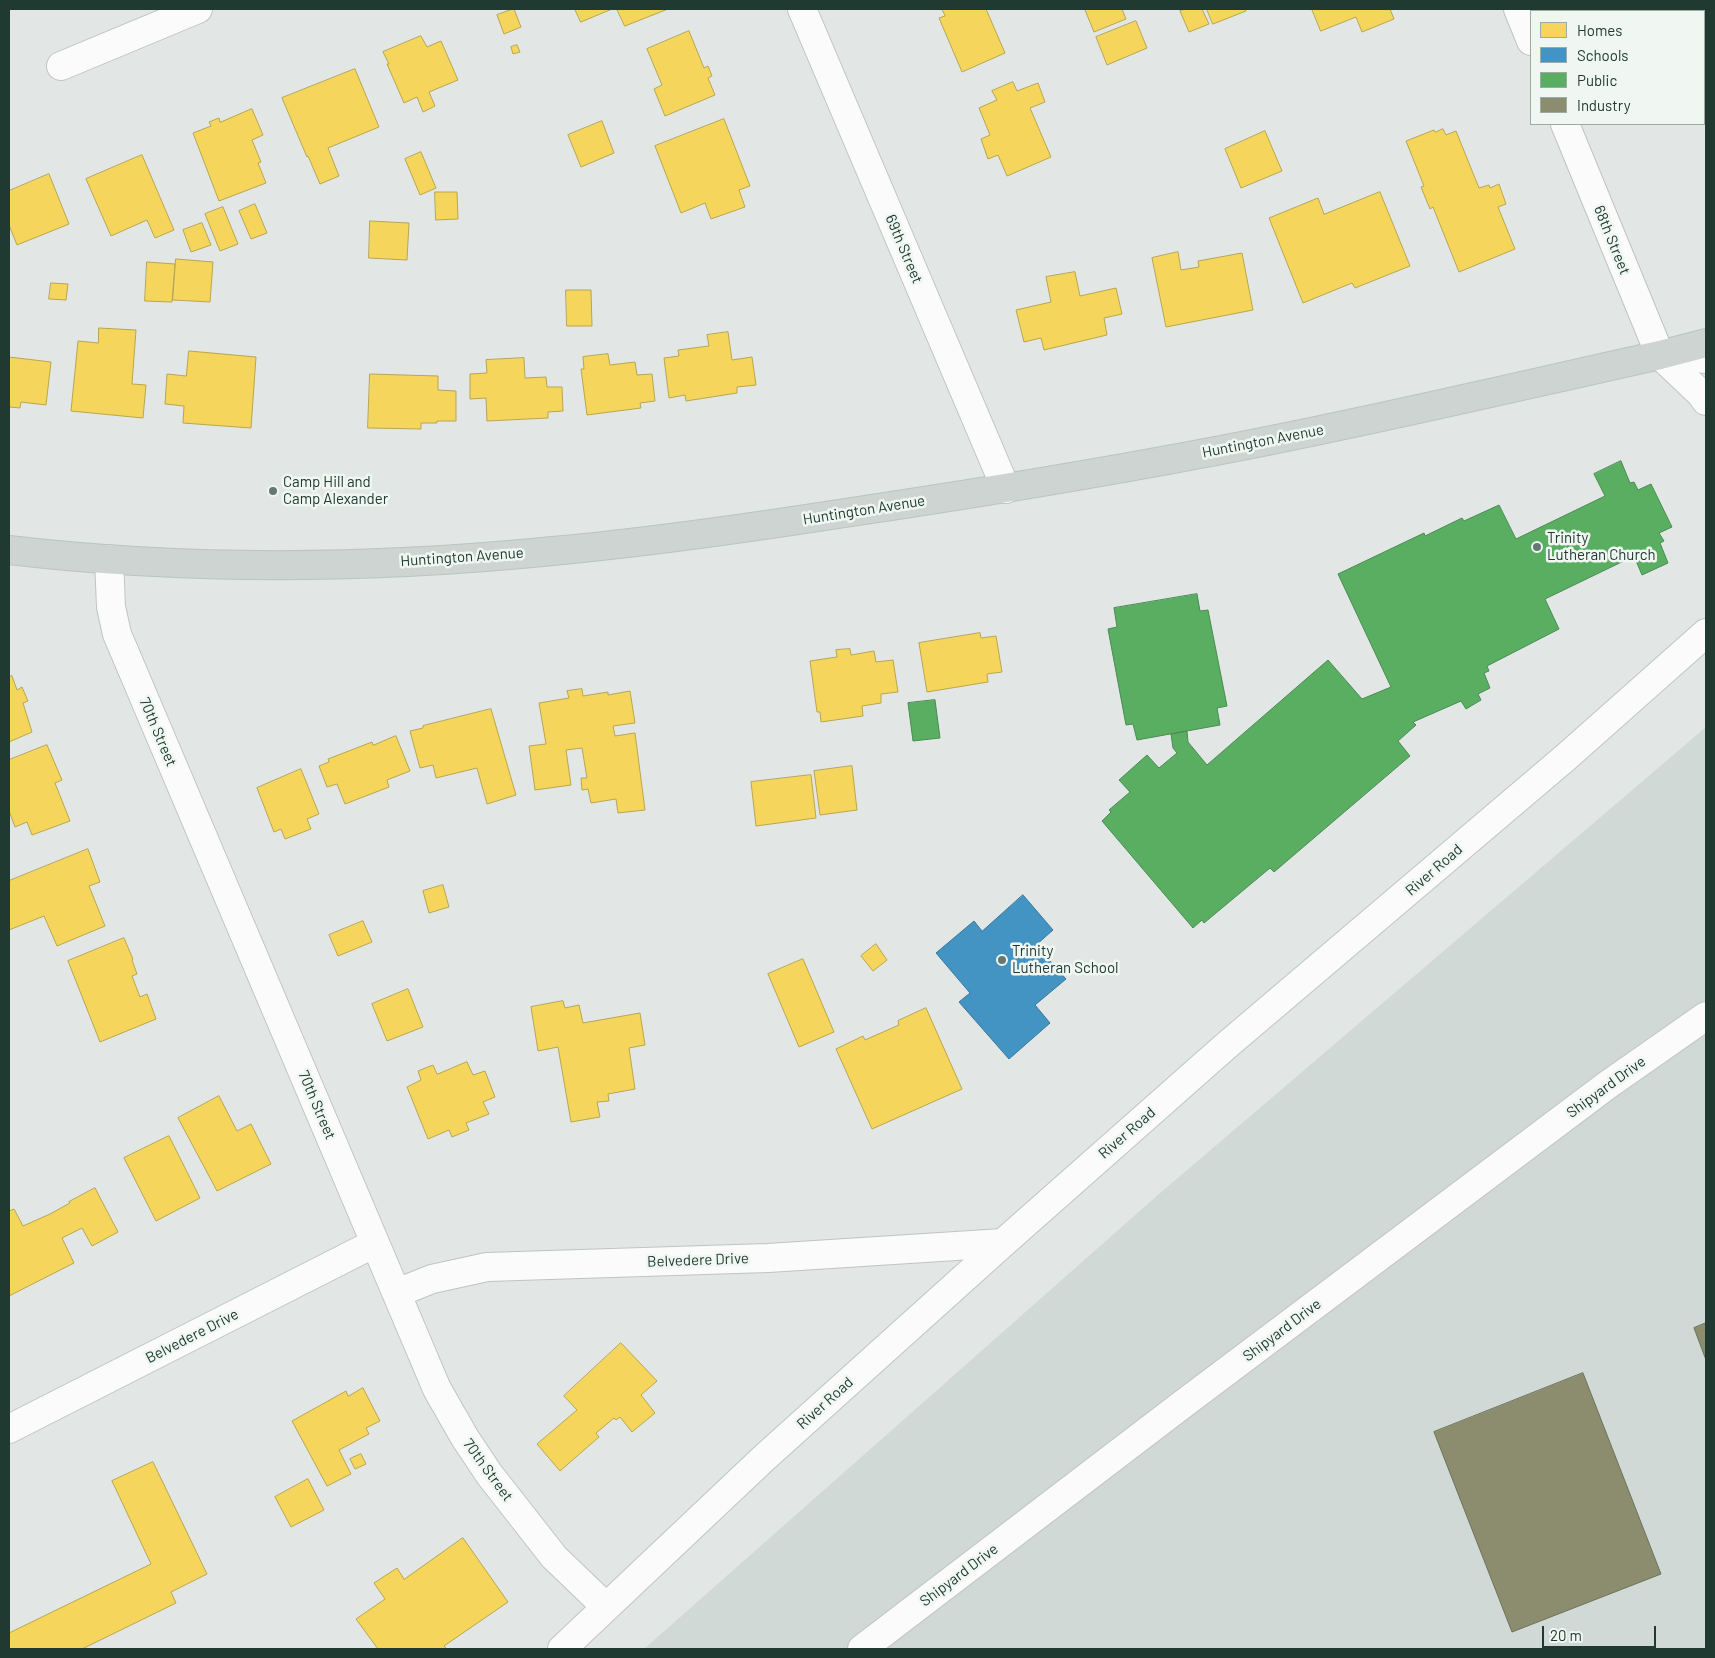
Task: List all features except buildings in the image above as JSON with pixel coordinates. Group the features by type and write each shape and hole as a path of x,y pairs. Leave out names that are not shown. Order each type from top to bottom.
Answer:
{"main road":[{"name":"Huntington Avenue","path":"9,550 109,559 202,564 330,564 413,561 544,552 747,528 1006,489 1269,441 1660,355 1706,343"}],"street":[{"path":"61,66 198,9"},
{"name":"69th Street","path":"802,9 1006,489"},
{"path":"1518,9 1530,39"},
{"name":"68th Street","path":"1565,125 1660,355"},
{"path":"1660,355 1706,359"},
{"path":"1660,355 1706,402"},
{"name":"70th Street","path":"109,559 111,607 117,634 437,1389 465,1438 489,1474 554,1557 606,1607"},
{"name":"River Road","path":"562,1649 764,1458 1003,1243 1227,1045 1558,764 1706,633"},
{"name":"Shipyard Drive","path":"862,1649 1175,1410 1606,1086 1706,1016"},
{"name":"Belvedere Drive","path":"9,1429 375,1243"},
{"name":"Belvedere Drive","path":"397,1293 432,1279 487,1267 768,1258 1003,1243"}],"shaded area":[{"path":"1706,727 1706,1649 644,1649 1159,1194"}],"place":[{"name":"Camp Hill and Camp Alexander","path":"273,491"},
{"name":"Trinity Lutheran Church","path":"1537,547"},
{"name":"Trinity Lutheran School","path":"1002,960"}]}
